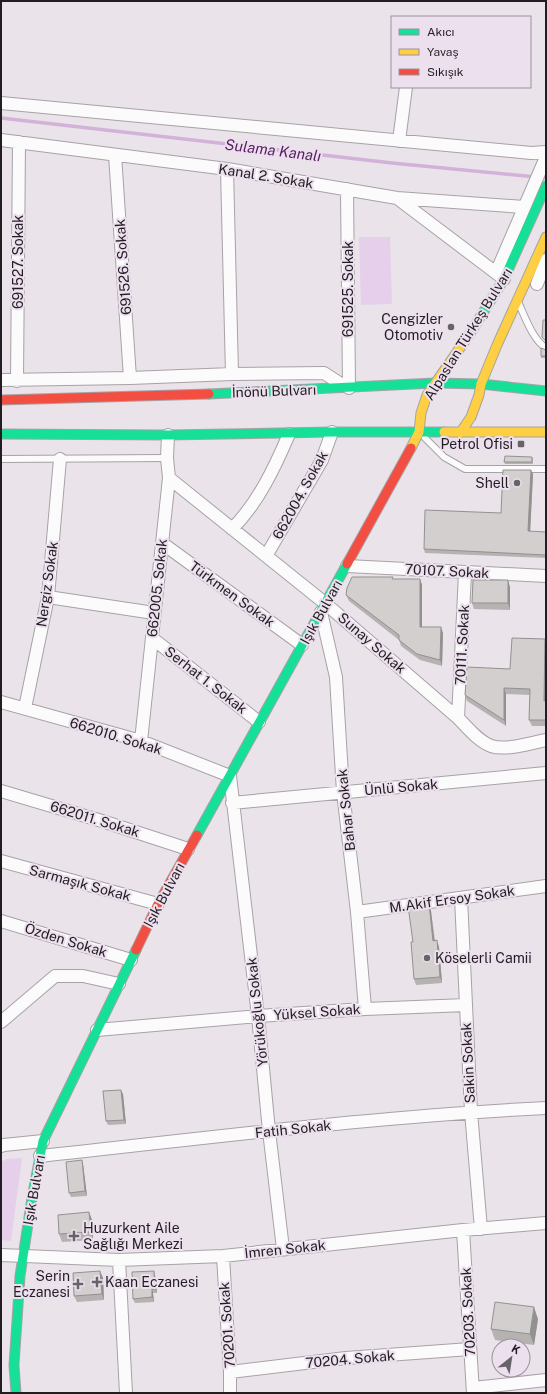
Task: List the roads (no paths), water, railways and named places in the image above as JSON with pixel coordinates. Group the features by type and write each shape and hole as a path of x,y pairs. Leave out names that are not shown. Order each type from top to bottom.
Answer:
{"main road":[{"name":"Alpaslan Türkeş Bulvarı","path":"419,432 421,414 427,395 471,333 544,190"},
{"name":"Alpaslan Türkeş Bulvarı","path":"460,433 471,416 479,395 481,384 546,237"},
{"name":"İnönü Bulvarı","path":"1,400 349,388 435,383 481,384 546,391"},
{"path":"1,434 168,435 289,434 332,432 546,432"},
{"name":"Işık Bulvarı","path":"16,1393 14,1365 20,1276 43,1141 158,904 324,608 419,432"}],"street":[{"path":"399,141 406,88"},
{"path":"1,103 532,153 546,152"},
{"name":"Kanal 2. Sokak","path":"1,140 227,169 397,198 500,276"},
{"name":"691527. Sokak","path":"17,381 19,142"},
{"name":"691526. Sokak","path":"115,155 130,378"},
{"path":"500,276 527,201 546,157"},
{"path":"227,169 232,374"},
{"name":"691525. Sokak","path":"347,189 349,388"},
{"path":"397,198 527,201"},
{"path":"525,284 542,285 546,260"},
{"path":"1,380 17,381 232,374 324,373 349,388"},
{"name":"662004. Sokak","path":"266,556 322,460 332,432"},
{"path":"232,529 244,518 274,468 289,434"},
{"name":"662005. Sokak","path":"141,742 169,478 167,458 168,435"},
{"name":"Nergiz Sokak","path":"25,708 48,597 60,459"},
{"name":"Sunay Sokak","path":"169,478 266,556 324,608 458,718 477,737 490,745 501,748 546,740"},
{"name":"Türkmen Sokak","path":"162,544 302,646"},
{"name":"70107. Sokak","path":"347,566 546,576"},
{"name":"70111. Sokak","path":"458,718 465,573"},
{"path":"48,597 154,613"},
{"name":"Bahar Sokak","path":"324,608 336,677 343,792 357,912 365,1009"},
{"name":"Serhat 1. Sokak","path":"152,638 259,722"},
{"name":"662010. Sokak","path":"1,702 141,742 230,776"},
{"name":"Ünlü Sokak","path":"232,802 546,773"},
{"name":"Yörükoğlu Sokak","path":"230,776 283,1249"},
{"name":"662011. Sokak","path":"1,791 102,821 188,849"},
{"name":"Sarmaşık Sokak","path":"1,861 158,904"},
{"name":"M.Akif Ersoy Sokak","path":"357,912 546,886"},
{"name":"Sakin Sokak","path":"461,898 470,1112 481,1229"},
{"name":"Özden Sokak","path":"1,920 131,960"},
{"path":"1,1022 55,976 83,976 119,984"},
{"name":"Yüksel Sokak","path":"96,1030 258,1016 365,1009 466,1005"},
{"path":"1,1007 14,1010"},
{"name":"Fatih Sokak","path":"40,1156 269,1131 470,1112 546,1108"},
{"path":"1,1146 43,1141"},
{"name":"İmren Sokak","path":"1,1255 119,1260 223,1256 463,1230 546,1223"},
{"name":"70203. Sokak","path":"463,1230 473,1390"},
{"name":"70201. Sokak","path":"223,1256 230,1393"},
{"path":"119,1260 126,1393"},
{"name":"70204. Sokak","path":"230,1372 346,1358 470,1349"},
{"path":"473,1390 546,1380"}],"lane":[{"path":"518,300 529,326 542,345 546,348"},
{"path":"419,432 444,457 465,469 546,469"},
{"path":"1,459 167,458"}],"waterway":[{"name":"Sulama Kanalı","path":"1,118 392,163 546,178"}],"place":[{"name":"Cengizler Otomotiv","path":"451,327"},
{"name":"Petrol Ofisi","path":"521,444"},
{"name":"Shell","path":"517,483"},
{"name":"Köselerli Camii","path":"427,958"},
{"name":"Huzurkent Aile Sağlığı Merkezi","path":"74,1236"},
{"name":"Kaan Eczanesi","path":"97,1282"},
{"name":"Serin Eczanesi","path":"78,1284"}]}
